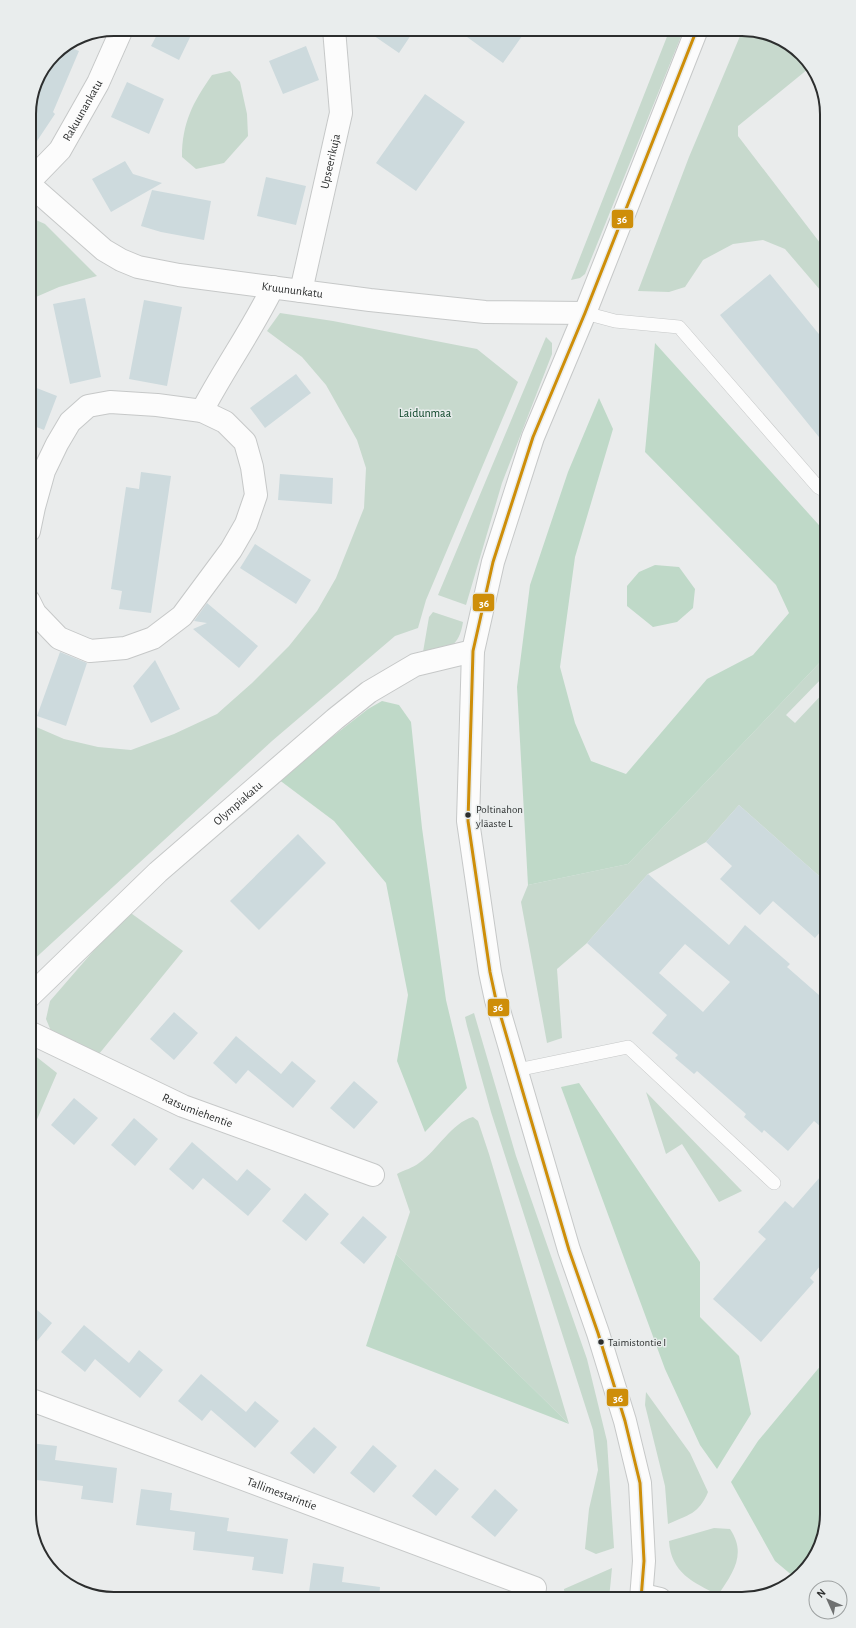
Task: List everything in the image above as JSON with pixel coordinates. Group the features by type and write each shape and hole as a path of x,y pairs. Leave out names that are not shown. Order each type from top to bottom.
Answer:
{"street":[{"name":"Rakuunankatu","path":"36,176 60,150 98,83 119,36"},
{"name":"Upseerikuja","path":"301,291 341,113 335,36"},
{"path":"647,1592 644,1562 640,1483 625,1420 598,1333 569,1250 496,1000 490,972 468,821 473,651 493,562 533,437 585,313 694,36"},
{"name":"Kruununkatu","path":"36,189 104,250 121,260 138,267 179,275 370,300 486,312 585,313"},
{"path":"202,411 220,376 261,310 273,287"},
{"path":"36,500 44,471 70,422 88,406 110,402 157,405 202,411 225,422 244,442 252,467 256,495 246,524 231,550 182,616 153,638 125,648 90,651 59,638 36,614"},
{"name":"Olympiakatu","path":"36,990 158,872 364,697 395,676 415,665 473,651"},
{"name":"Ratsumiehentie","path":"36,1035 183,1106 373,1175"},
{"name":"Tallimestarintie","path":"36,1401 535,1588"}],"lane":[{"path":"585,313 615,321 680,327 820,488"},
{"path":"517,1070 628,1047 774,1183"}],"green space":[{"path":"667,36 681,36 585,274 580,278 571,280"},
{"path":"740,36 747,36 772,42 789,52 797,59 806,70 738,126 738,136 820,243 820,290 785,249 763,240 733,244 703,260 685,287 669,292 638,291 689,157"},
{"path":"230,71 240,82 247,114 248,136 224,163 196,169 182,157 186,123 199,94 212,75"},
{"path":"36,220 45,224 97,276 59,287 36,297"},
{"name":"Laidunmaa","path":"280,313 333,321 477,349 518,382 426,600 418,628 395,636 272,741 36,958 36,727 64,739 98,747 131,750 174,734 217,714 252,683 289,646 317,611 336,578 364,508 366,468 357,440 326,385 302,357 267,331"},
{"path":"546,337 552,343 552,354 502,483 466,605 438,595"},
{"path":"655,343 820,526 820,662 628,864 528,885 517,687 530,585 568,472 599,398 613,429 575,557 560,667 575,723 591,761 626,774 707,679 753,655 789,613 776,585 645,452"},
{"path":"655,565 679,567 695,589 693,608 677,622 653,627 627,606 627,586 639,572"},
{"path":"433,612 463,622 459,637 451,646 427,658 423,652 429,617"},
{"path":"820,662 820,680 786,715 795,723 820,696 820,877 739,805 706,842 648,874 587,943 557,969 562,1038 547,1043 521,902 528,885 628,864"},
{"path":"382,701 399,705 411,722 422,828 446,1000 467,1088 425,1132 397,1061 408,995 386,883 334,821 278,779 368,709"},
{"path":"128,911 183,951 99,1054 51,1031 46,1019 50,1001"},
{"path":"474,1013 516,1156 587,1359 607,1441 614,1548 596,1554 585,1549 589,1509 598,1470 593,1430 491,1112 465,1017"},
{"path":"36,1056 57,1073 36,1122"},
{"path":"579,1083 700,1262 700,1317 739,1356 751,1414 717,1469 700,1445 665,1369 561,1087"},
{"path":"646,1092 742,1191 719,1202 682,1144 666,1154"},
{"path":"473,1117 478,1121 489,1154 569,1424 396,1254 410,1212 397,1174 414,1166 426,1158 451,1131 465,1120"},
{"path":"396,1254 569,1424 366,1346"},
{"path":"820,1366 820,1519 816,1539 812,1548 801,1565 791,1574 775,1561 731,1482 758,1441"},
{"path":"646,1392 690,1453 708,1492 701,1505 692,1513 668,1524 665,1486 645,1405"},
{"path":"714,1528 730,1529 735,1538 738,1555 733,1571 720,1592 712,1592 692,1581 685,1575 674,1561 669,1541"},
{"path":"612,1568 610,1592 564,1592 564,1589"}],"building":[{"path":"156,36 191,36 179,60 151,46"},
{"path":"374,36 410,36 399,53"},
{"path":"466,36 522,36 503,63"},
{"path":"306,46 319,80 283,94 269,61"},
{"path":"73,49 79,51 53,112 55,114 36,142 36,109 42,84 52,67 63,55"},
{"path":"127,82 164,99 149,134 111,117"},
{"path":"425,94 465,122 416,191 376,163"},
{"path":"125,161 133,174 162,183 111,212 92,179"},
{"path":"266,177 306,186 296,225 257,216"},
{"path":"152,190 211,201 204,240 161,232 141,226"},
{"path":"770,274 820,335 820,438 720,315"},
{"path":"85,298 101,377 70,384 53,304"},
{"path":"144,300 182,307 167,386 129,379"},
{"path":"296,374 311,393 265,428 250,408"},
{"path":"36,388 57,396 44,430 36,427"},
{"path":"141,472 171,476 151,613 119,609 122,591 111,589 126,487 139,489"},
{"path":"280,474 333,478 332,504 278,500"},
{"path":"255,544 311,580 296,604 240,568"},
{"path":"207,603 258,646 239,668 193,629 207,623 194,621"},
{"path":"60,652 87,663 66,726 37,716"},
{"path":"155,660 180,709 151,723 133,686"},
{"path":"739,805 820,877 820,932 815,938 773,901 760,915 720,879 732,866 706,842"},
{"path":"298,834 326,863 259,930 230,901"},
{"path":"648,874 729,945 745,925 790,964 787,967 820,996 820,1126 814,1121 788,1151 764,1130 762,1133 744,1117 746,1114 697,1071 694,1074 675,1058 678,1055 652,1033 667,1015 587,943","holes":["685,944 730,982 703,1012 659,973"]},
{"path":"174,1012 198,1033 174,1060 150,1039"},
{"path":"236,1036 281,1074 292,1061 316,1081 293,1108 248,1070 236,1084 213,1063"},
{"path":"354,1081 378,1102 354,1129 330,1108"},
{"path":"74,1098 98,1118 74,1145 51,1125"},
{"path":"134,1118 158,1139 135,1166 111,1145"},
{"path":"192,1142 237,1181 247,1169 271,1189 248,1216 203,1178 193,1190 169,1169"},
{"path":"820,1177 820,1266 810,1278 814,1282 761,1342 713,1299 766,1239 758,1232 785,1201 793,1208"},
{"path":"305,1193 329,1214 306,1241 282,1221"},
{"path":"363,1216 387,1237 364,1264 340,1243"},
{"path":"36,1309 52,1323 36,1342"},
{"path":"84,1325 129,1363 139,1350 163,1370 140,1398 95,1359 85,1372 61,1352"},
{"path":"201,1374 246,1412 255,1401 279,1421 255,1448 211,1410 202,1421 178,1401"},
{"path":"314,1427 337,1447 314,1474 290,1453"},
{"path":"36,1444 57,1446 55,1460 117,1468 113,1503 81,1499 83,1486 36,1480"},
{"path":"373,1445 397,1466 374,1493 350,1473"},
{"path":"435,1469 459,1489 436,1516 412,1496"},
{"path":"141,1489 172,1493 170,1510 229,1518 227,1531 288,1539 283,1574 252,1570 254,1557 193,1550 195,1532 136,1525"},
{"path":"495,1489 518,1510 495,1537 471,1517"},
{"path":"313,1563 344,1567 342,1582 380,1587 380,1592 309,1592"}],"transit line":[{"name":"36","path":"642,1592 644,1561 640,1483 625,1421 598,1333 569,1250 496,1000 490,972 468,821 473,651 493,562 533,437 585,313 694,36"}],"place":[{"name":"Poltinahon yläaste L","path":"468,815"},
{"name":"Taimistontie I","path":"601,1342"}]}
